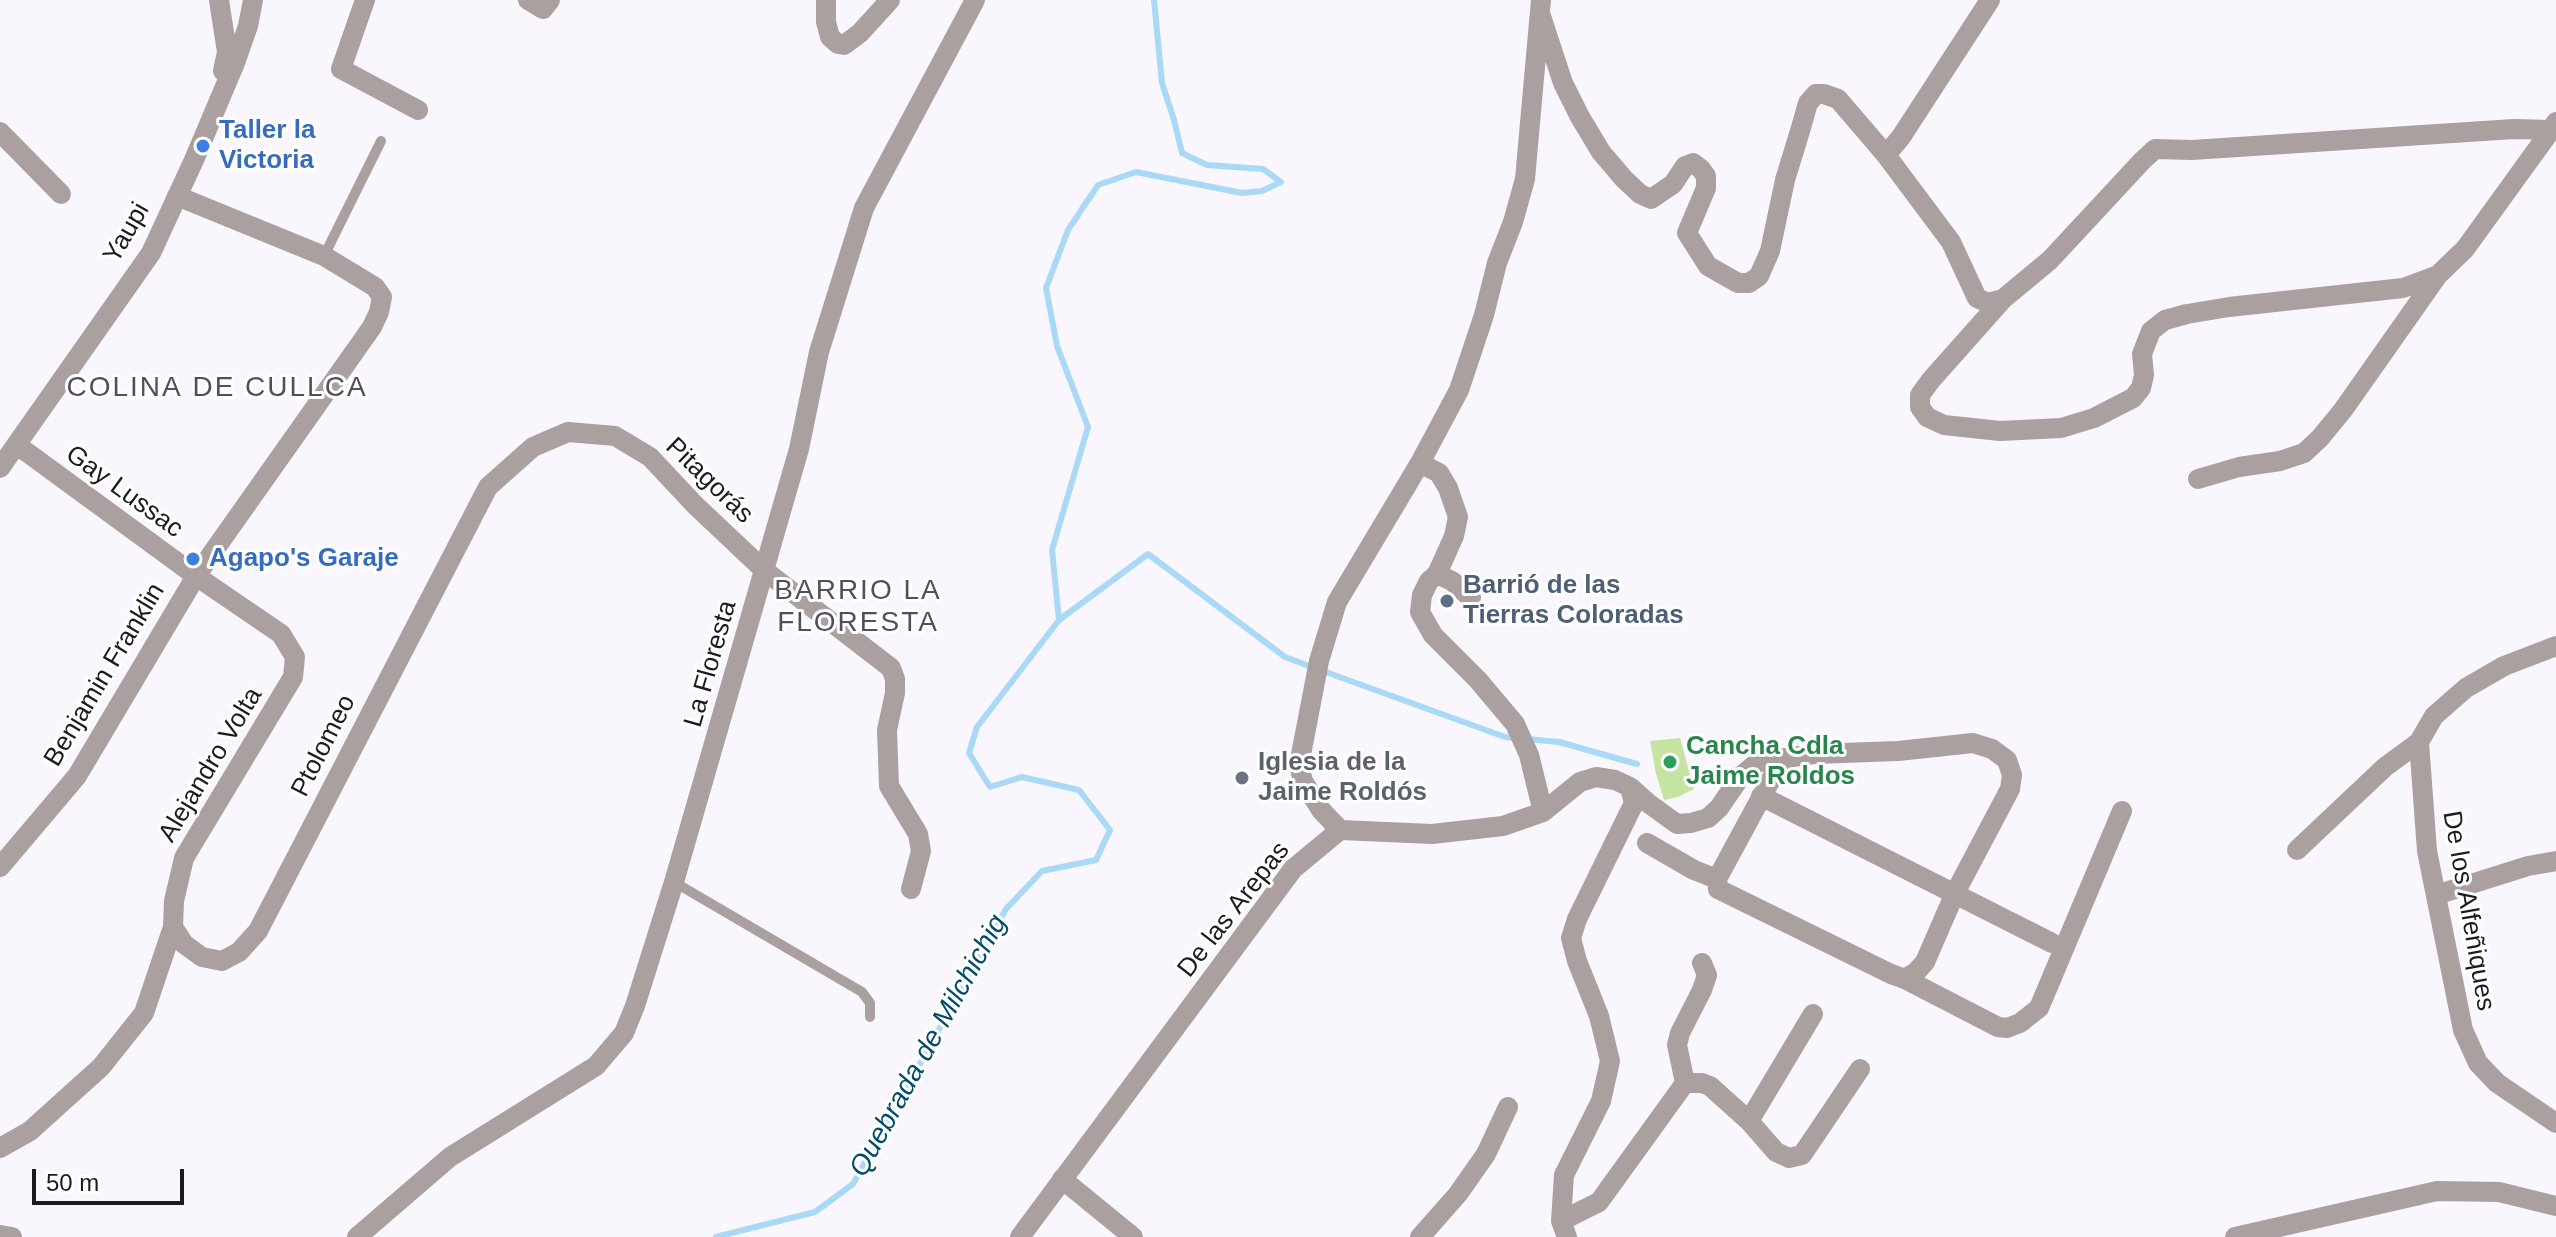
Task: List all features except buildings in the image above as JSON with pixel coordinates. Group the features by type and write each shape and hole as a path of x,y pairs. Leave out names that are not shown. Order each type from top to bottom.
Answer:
{"street":[{"path":"212,119 227,52 219,0"},
{"name":"Yaupi","path":"0,468 151,253 235,63 253,0"},
{"path":"365,0 341,69 418,110"},
{"path":"528,0 543,9 550,0"},
{"path":"826,0 830,37 844,45 860,33 890,0"},
{"name":"La Floresta","path":"357,1237 450,1157 596,1066 624,1033 674,882 765,571 799,449 819,352 864,208 975,0"},
{"path":"1886,155 1901,137 1990,0"},
{"path":"1541,8 1563,83 1601,152 1624,179 1640,194 1651,199 1673,184 1685,166 1693,163 1706,176 1706,188 1687,233 1708,266 1727,279 1749,283 1759,276 1770,251 1785,180 1808,103 1816,94 1824,94 1838,99 1886,155 1951,242 1977,298 1988,303 2003,299"},
{"path":"1541,8 1525,179 1497,263 1484,315 1459,390 1420,463 1337,602 1318,669 1299,765 1303,781 1321,810 1340,830 1432,834 1503,826 1543,812 1580,782 1596,777 1615,780 1630,787 1677,824 1708,818 1719,808 1741,776 1758,762 1814,754 1898,751 1973,743 1992,749 2007,760 2012,775 2010,789 1955,893 1925,962 1905,979"},
{"path":"2198,479 2304,453 2320,438 2438,275 2465,249 2553,126"},
{"path":"2438,275 2403,288 2229,307 2165,320 2151,331 2142,354 2144,375 2141,388 2133,398 2094,418 2061,428 2000,431 1944,425 1927,417 1920,407 1920,395 1925,387 2003,299 2050,260 2155,149 2192,150 2553,126"},
{"path":"0,132 61,194"},
{"name":"Benjamin Franklin","path":"0,867 77,776 196,576 372,327 379,312 382,297 375,287 324,256 177,196"},
{"name":"Pitagorás","path":"488,487 533,447 568,432 615,436 650,457 695,505 765,571 891,668 895,693 887,730 889,786 918,834 921,851 911,889"},
{"name":"Gay Lussac","path":"17,445 281,634"},
{"path":"1420,463 1439,473 1458,517 1454,536 1437,574 1429,581 1422,595 1420,612 1424,623 1446,651 1478,680 1515,724 1529,755 1543,812"},
{"name":"Ptolomeo","path":"173,927 184,944 202,957 222,961 239,952 258,931 488,487"},
{"path":"1437,574 1452,581 1471,598"},
{"name":"Alejandro Volta","path":"0,1148 30,1131 101,1067 144,1013 173,927 174,901 184,858 293,677 295,657 281,634"},
{"path":"2297,850 2385,767 2419,742 2434,716 2466,688 2504,666 2556,646"},
{"name":"De los Alfeñiques","path":"2419,742 2427,851 2463,1030 2478,1063 2497,1083 2556,1123"},
{"path":"1782,759 1717,879 1718,889 1998,1027 2007,1028 2020,1023 2039,1008 2122,811"},
{"path":"1564,1229 1564,1175 1601,1101 1610,1061 1599,1016 1571,938 1577,919 1634,803 1630,787"},
{"path":"1761,796 2052,943"},
{"name":"De las Arepas","path":"1020,1237 1293,869 1340,830"},
{"path":"1647,843 1694,870 1717,879"},
{"path":"2436,895 2528,866 2556,861"},
{"path":"1564,1229 1599,1202 1685,1083 1677,1045 1707,975 1702,963"},
{"path":"1749,1121 1813,1014"},
{"path":"1685,1083 1710,1086 1749,1121 1776,1152 1789,1158 1802,1155 1860,1069"},
{"path":"1421,1236 1458,1194 1486,1154 1508,1107"},
{"path":"1062,1179 1133,1237"},
{"path":"2235,1237 2437,1191 2499,1192 2556,1206"},
{"path":"0,1235 12,1237"}],"lane":[{"path":"324,256 381,141"},
{"path":"674,882 862,992 870,1003 870,1017"}],"green space":[{"name":"Cancha Cdla Jaime Roldos","path":"1680,738 1694,789 1664,800 1650,741"}],"waterway":[{"path":"1059,620 1052,550 1088,427 1057,346 1046,288 1068,230 1098,185 1136,172 1242,193 1262,191 1281,182 1263,169 1207,165 1182,153 1162,83 1154,0"},
{"name":"Quebrada de Milchichig","path":"716,1237 815,1212 853,1184 1006,909 1042,871 1096,860 1110,830 1079,790 1022,777 990,787 969,753 977,727 1059,620 1148,554 1285,657 1312,667"},
{"path":"1323,671 1505,737 1516,738"},
{"path":"1527,739 1559,742 1637,764"}],"place":[{"name":"Taller la Victoria","path":"203,146"},
{"name":"Agapo's Garaje","path":"193,559"},
{"name":"Barrió de las Tierras Coloradas","path":"1447,601"},
{"name":"Cancha Cdla Jaime Roldos","path":"1670,762"},
{"name":"Iglesia de la Jaime Roldós","path":"1242,778"}],"district":[{"name":"COLINA DE CULLCA","path":"217,388"},
{"name":"BARRIO LA FLORESTA","path":"858,607"}]}
